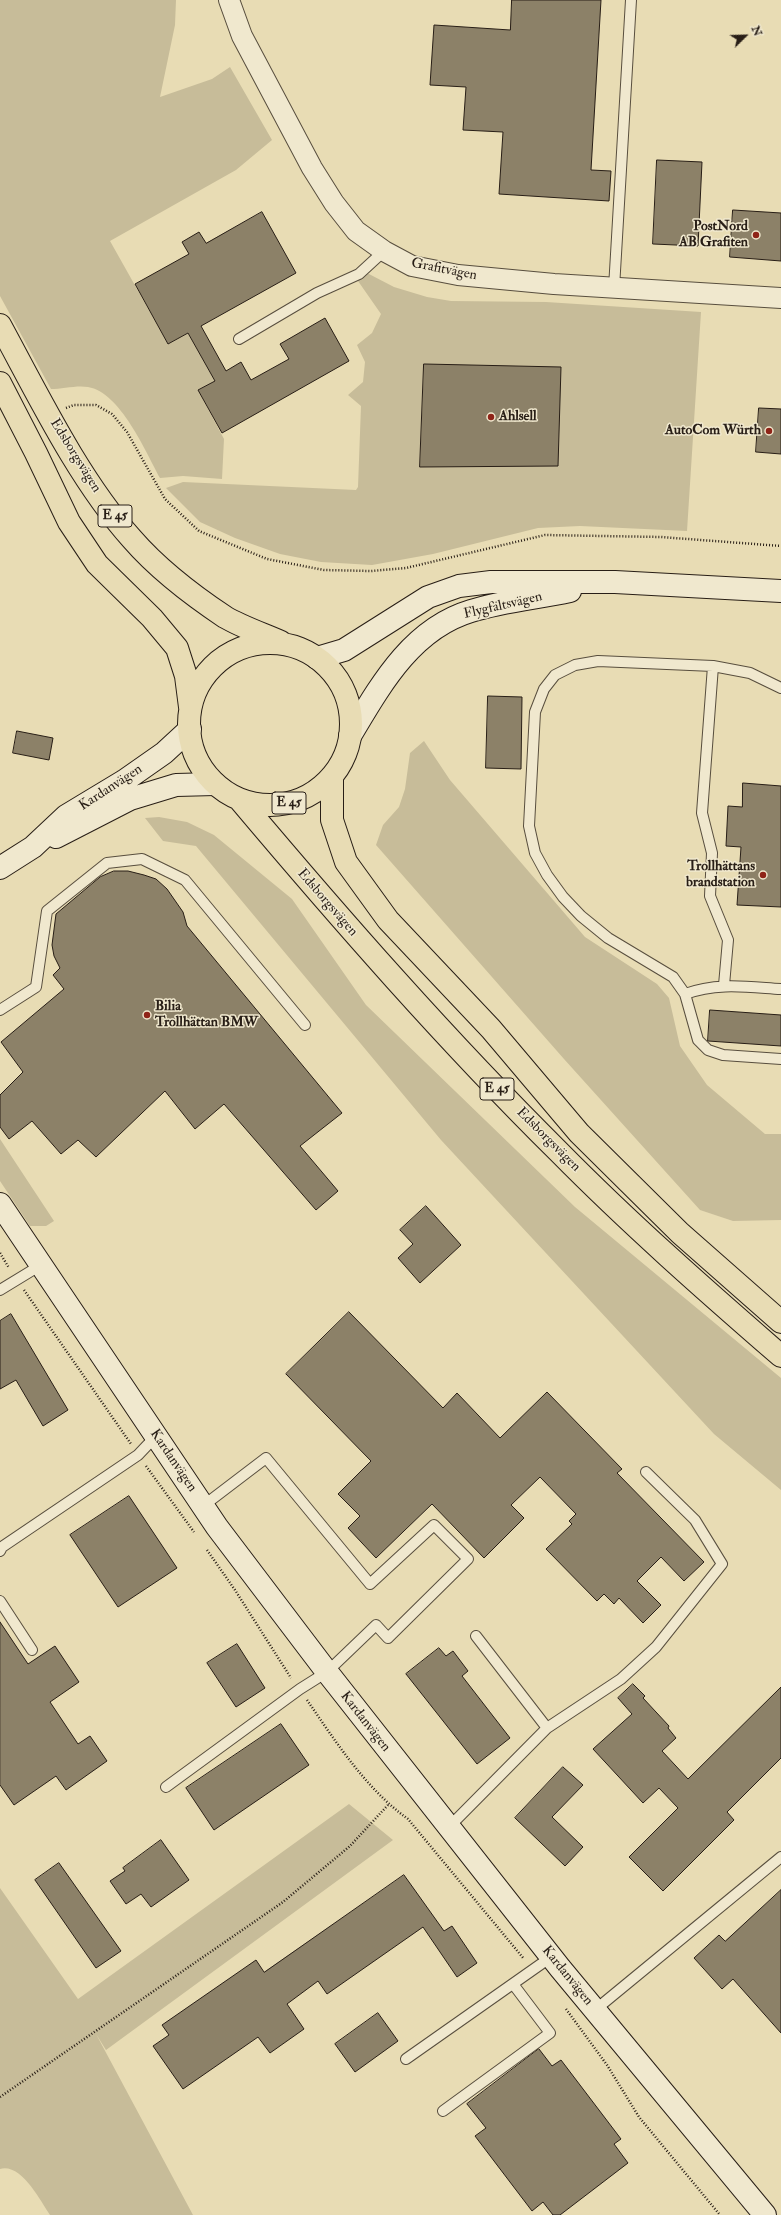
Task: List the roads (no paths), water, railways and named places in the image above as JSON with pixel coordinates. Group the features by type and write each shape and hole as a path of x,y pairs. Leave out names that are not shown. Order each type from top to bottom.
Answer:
{"highway":[{"name":"Edsborgsvägen","path":"0,325 64,441 98,494 132,539 174,579 226,618 291,646"},
{"name":"E 45","path":"0,383 36,452 69,522 97,564 152,618 177,648 186,676 191,739 197,759 215,784 238,799 269,805 289,803 308,795 332,776 341,764 350,736 351,721 345,692 328,668 317,658 291,646 265,643 238,650 226,656 216,664 199,685 190,720"},
{"name":"Edsborgsvägen","path":"332,776 332,820 346,862 388,920 491,1029 579,1133 680,1233 781,1322"},
{"name":"Edsborgsvägen","path":"238,799 342,922 475,1066 559,1153 664,1254 781,1356"}],"street":[{"name":"Grafitvägen","path":"229,0 242,36 312,168 334,203 356,231 384,251 412,266 458,275 614,288 781,298"},
{"name":"Flygfältsvägen","path":"317,658 344,650 428,597 459,586 491,582 615,582 781,591"},
{"name":"Flygfältsvägen","path":"350,736 380,686 401,657 423,638 452,619 471,611 615,582"},
{"name":"Kardanvägen","path":"33,847 66,816 124,781 164,754 190,720"},
{"name":"Kardanvägen","path":"0,868 33,847 73,830 130,799 176,785 215,784"},
{"name":"Kardanvägen","path":"0,1204 203,1506 327,1672 448,1828 552,1957 765,2215"}],"lane":[{"path":"614,288 631,0"},
{"path":"239,339 317,293 359,274 384,251"},
{"path":"781,688 750,673 713,666 598,661 575,665 555,675 544,689 535,712 529,826 535,853 544,869 563,897 581,916 608,938 673,977 685,994 698,1040 708,1050 723,1055 781,1059"},
{"path":"713,666 702,813 712,853 710,896 728,940 724,985"},
{"path":"0,1010 36,987 47,911 107,863 142,859 185,880 305,1025"},
{"path":"685,994 703,987 724,985 781,989"},
{"path":"0,1290 41,1266"},
{"path":"0,1551 2,1547 138,1455 156,1436"},
{"path":"166,1788 327,1672 376,1625 388,1638 468,1559 434,1525 370,1584 266,1458 203,1506"},
{"path":"448,1828 547,1728 621,1679 656,1647 722,1564 695,1520 646,1472"},
{"path":"0,1601 32,1650"},
{"path":"476,1636 547,1728"},
{"path":"595,2010 781,1857"},
{"path":"406,2059 552,1957"},
{"path":"443,2111 550,2033 514,1984"}],"place":[{"name":"PostNord AB Grafiten","path":"756,235"},
{"name":"Ahlsell","path":"491,417"},
{"name":"AutoCom Würth","path":"769,431"},
{"name":"Trollhättans brandstation","path":"763,875"},
{"name":"Bilia Trollhättan BMW","path":"147,1015"}]}
